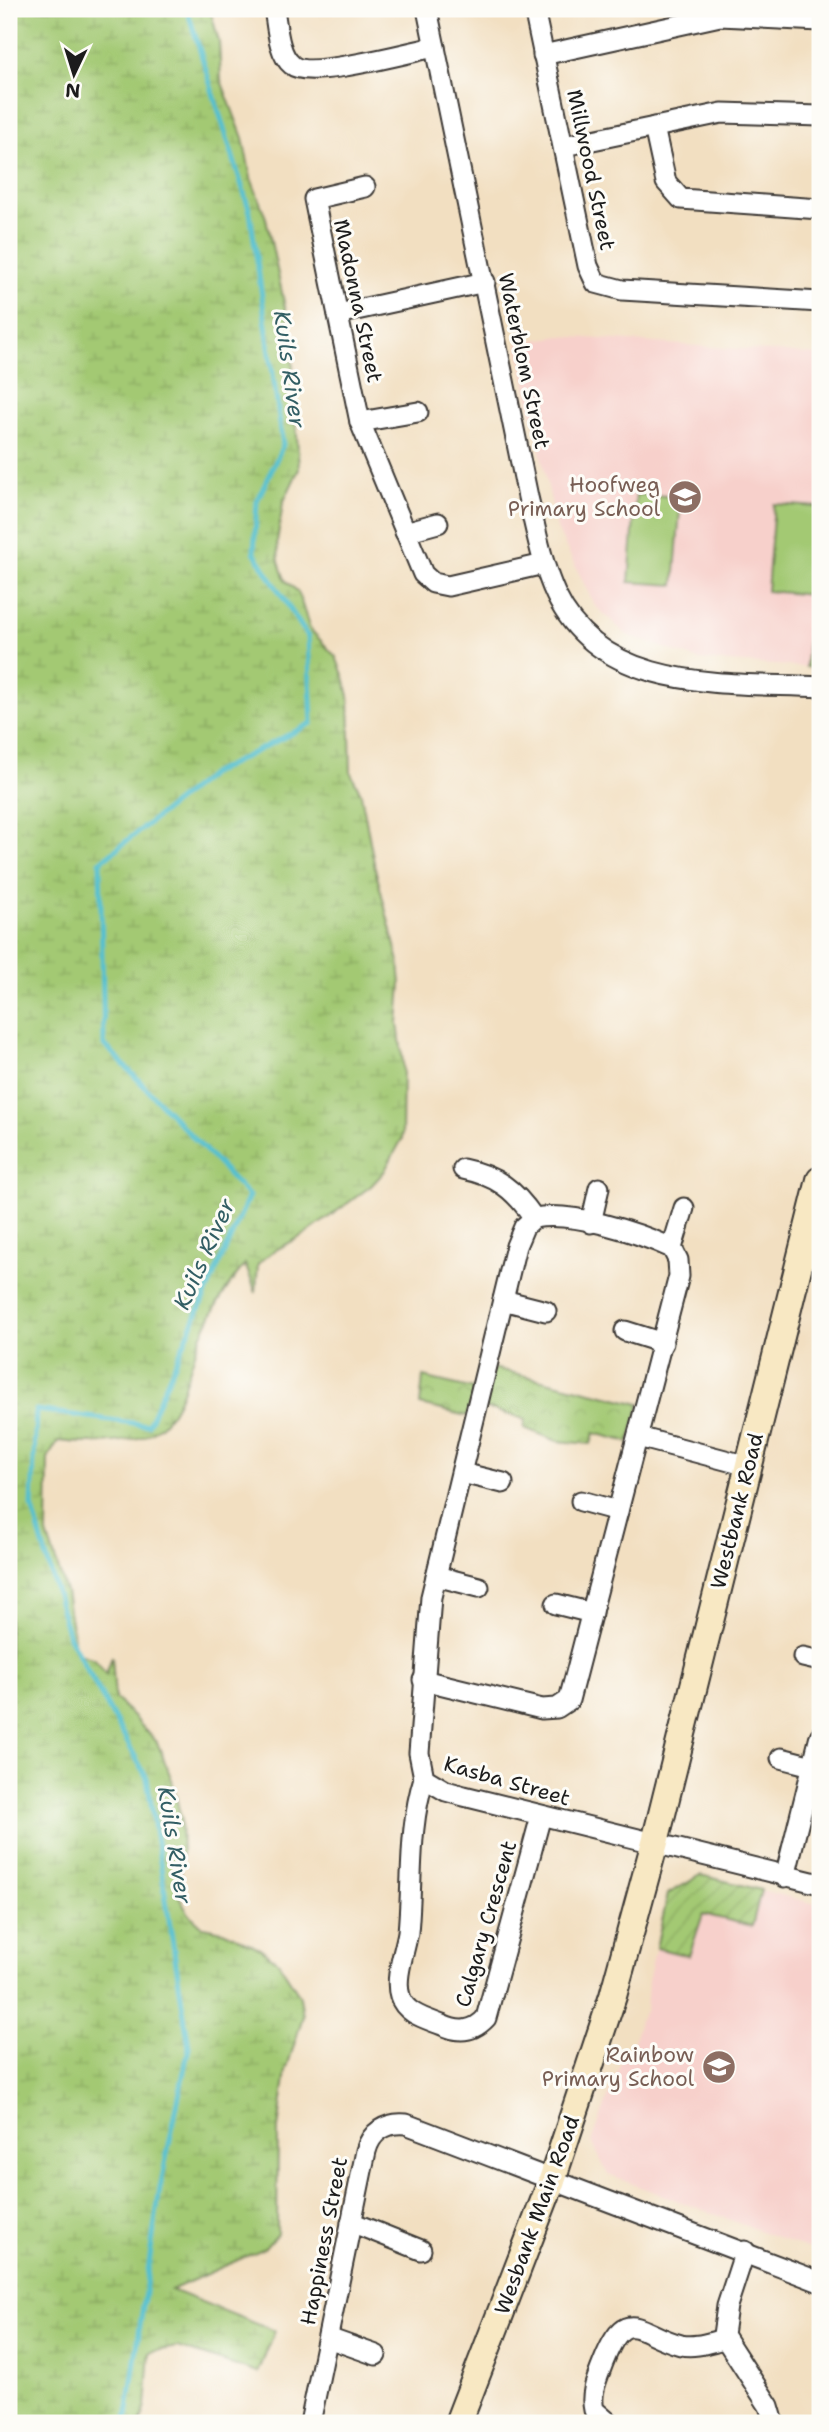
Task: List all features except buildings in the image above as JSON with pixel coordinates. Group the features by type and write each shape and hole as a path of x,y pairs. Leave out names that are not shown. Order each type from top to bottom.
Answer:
{"street":[{"path":"274,9 283,52 292,66 301,71 322,70 435,47"},
{"name":"Waterblom Street","path":"427,9 544,565 556,595 577,626 614,656 637,668 689,680 820,687"},
{"name":"Millwood Street","path":"534,9 588,266 593,278 600,285 622,290 820,302"},
{"path":"542,55 720,16 820,21"},
{"path":"564,146 737,111 820,116"},
{"path":"654,127 666,182 681,199 820,209"},
{"name":"Madonna Street","path":"365,187 314,199 360,422 423,574 438,585 448,586 544,565"},
{"path":"338,314 485,282"},
{"path":"360,422 418,412"},
{"path":"405,532 438,523"},
{"path":"463,1169 488,1175 502,1182 514,1192 534,1218 549,1216 591,1223 672,1248"},
{"name":"Westbank Road","path":"655,1842 820,1180"},
{"path":"591,1223 599,1188"},
{"path":"423,1680 542,1709 557,1708 571,1696 680,1271 672,1248 684,1208"},
{"name":"Kasba Street","path":"534,1218 520,1235 436,1576 426,1628 419,1753 424,1778 446,1791 820,1884"},
{"path":"503,1300 546,1311"},
{"path":"625,1331 663,1343"},
{"path":"638,1437 748,1466"},
{"path":"461,1473 503,1483"},
{"path":"581,1501 618,1511"},
{"path":"436,1576 479,1587"},
{"path":"556,1604 592,1613"},
{"path":"785,1877 816,1767 820,1737"},
{"path":"781,1758 816,1767"},
{"name":"Calgary Crescent","path":"424,1778 414,1812 408,1932 399,1992 403,2003 412,2012 453,2030 467,2030 486,2018 541,1816"},
{"name":"Wesbank Main Road","path":"458,2423 552,2180 602,2032 655,1842"},
{"name":"Happiness Street","path":"310,2423 368,2144 375,2133 388,2125 406,2124 745,2251 820,2282"},
{"path":"351,2222 421,2250"},
{"path":"745,2251 727,2306 724,2339 769,2406 774,2423"},
{"path":"609,2423 594,2410 593,2387 613,2338 621,2329 640,2327 688,2346 724,2339"},
{"path":"328,2338 376,2355"}],"shaded area":[{"name":"Hoofweg Primary School","path":"560,336 820,355 820,668 699,660 627,635 595,606 557,529 517,343"},
{"name":"Rainbow Primary School","path":"701,1875 820,1905 820,2253 608,2175 592,2142 623,2055 632,2050 639,2020 646,2010 648,1981 668,1894"}],"green space":[{"path":"9,9 210,9 219,42 221,80 243,138 251,178 266,218 291,335 299,469 283,503 277,542 279,562 285,580 298,592 310,629 336,657 344,677 349,696 351,773 361,794 375,868 399,962 401,984 398,1023 403,1063 402,1139 384,1172 371,1186 306,1234 272,1252 258,1264 256,1293 245,1264 207,1325 176,1404 153,1432 120,1441 58,1441 48,1458 47,1534 66,1592 76,1653 95,1659 106,1674 112,1656 115,1698 157,1742 172,1780 181,1818 179,1896 189,1914 203,1927 223,1931 260,1948 278,1962 300,1996 303,2016 286,2071 278,2129 277,2234 265,2248 171,2290 275,2331 258,2373 177,2347 150,2352 146,2407 140,2423 9,2423"},
{"path":"636,494 681,497 674,585 629,582"},
{"path":"774,504 818,507 811,595 767,591"},
{"path":"808,638 820,639 820,668 806,667"},
{"path":"493,1368 640,1404 629,1442 594,1433 591,1444 557,1441 524,1428 526,1419 483,1407"},
{"path":"423,1377 474,1389 467,1416 420,1405"},
{"path":"701,1875 761,1890 752,1926 703,1914 689,1956 656,1948 668,1894"}],"waterway":[{"name":"Kuils River","path":"126,2423 160,2188 189,2047 147,1778 69,1637 32,1506 36,1410 148,1425 249,1196 104,1044 100,862 211,774 312,723 308,637 254,552 257,501 283,445 250,212 187,9"}],"place":[{"name":"Hoofweg Primary School","path":"685,497"},
{"name":"Rainbow Primary School","path":"719,2067"}]}
